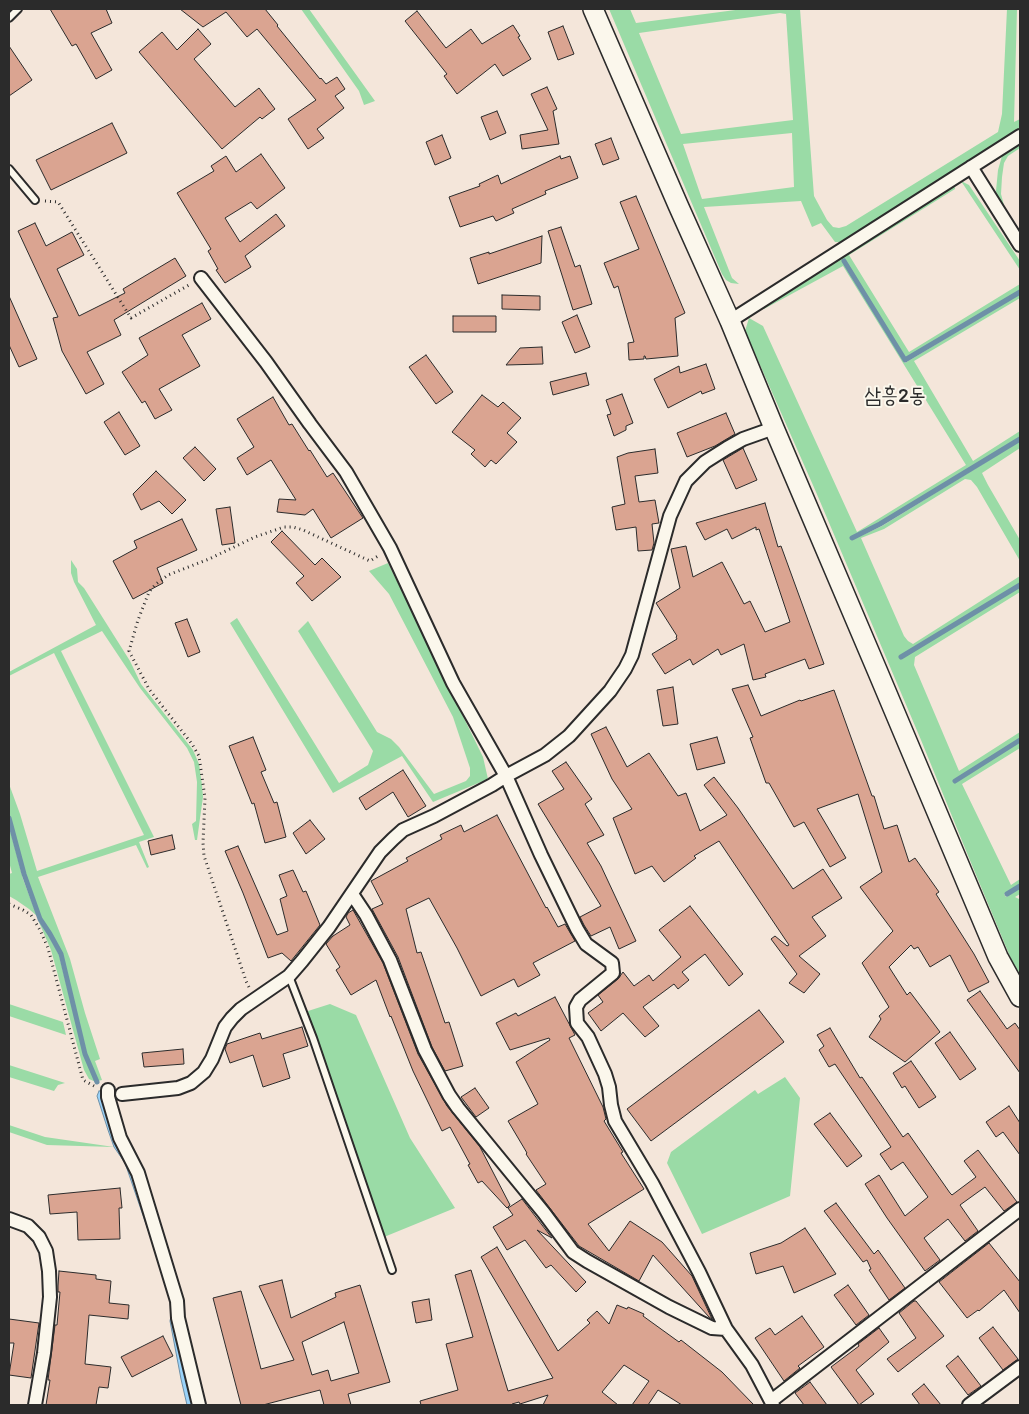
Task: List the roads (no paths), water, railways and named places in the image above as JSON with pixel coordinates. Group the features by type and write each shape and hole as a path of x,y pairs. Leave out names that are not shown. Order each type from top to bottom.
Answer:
{"street":[{"path":"593,9 730,321 998,957 1020,997"},
{"path":"730,321 1020,136"},
{"path":"971,167 1020,245"},
{"path":"201,278 266,362 346,472 390,548 452,683 506,776 541,855 577,929 586,944 612,963 613,973 580,1000 576,1007 577,1023 588,1037 605,1074 615,1121 652,1184 699,1272 726,1329 752,1365 772,1403 1020,1209"},
{"path":"122,1094 178,1088 192,1083 204,1072 212,1059 225,1028 232,1018 240,1009 289,976 329,927 380,852 393,838 403,830 492,786 544,755 569,736 610,691 632,655 670,516 686,481 705,462 727,448 743,439 774,428"},
{"path":"352,894 366,915 390,960 425,1050 449,1095 573,1252 669,1307 712,1328 726,1329"},
{"path":"108,1090 108,1097 120,1138 138,1173 175,1292 178,1318 199,1405"},
{"path":"9,1219 28,1226 39,1237 46,1251 50,1297 44,1354 35,1405"},
{"path":"969,1405 1020,1366"}],"lane":[{"path":"9,18 18,9"},
{"path":"9,169 35,200"},
{"path":"289,976 313,1038 392,1270"}],"water":[{"path":"99,1091 102,1091 124,1150 175,1305 194,1405 187,1405 181,1379 170,1321 172,1311 170,1294 125,1163 114,1147 108,1130 97,1096"}],"waterway":[{"path":"844,261 905,360 1020,292"},
{"path":"852,538 880,524 1020,439"},
{"path":"901,657 1020,585"},
{"path":"955,781 1020,740"},
{"path":"9,818 24,874 40,919 61,954 85,1054 97,1082"},
{"path":"1007,894 1020,886"}],"district":[{"name":"삼흥2동","path":"895,397"}]}
